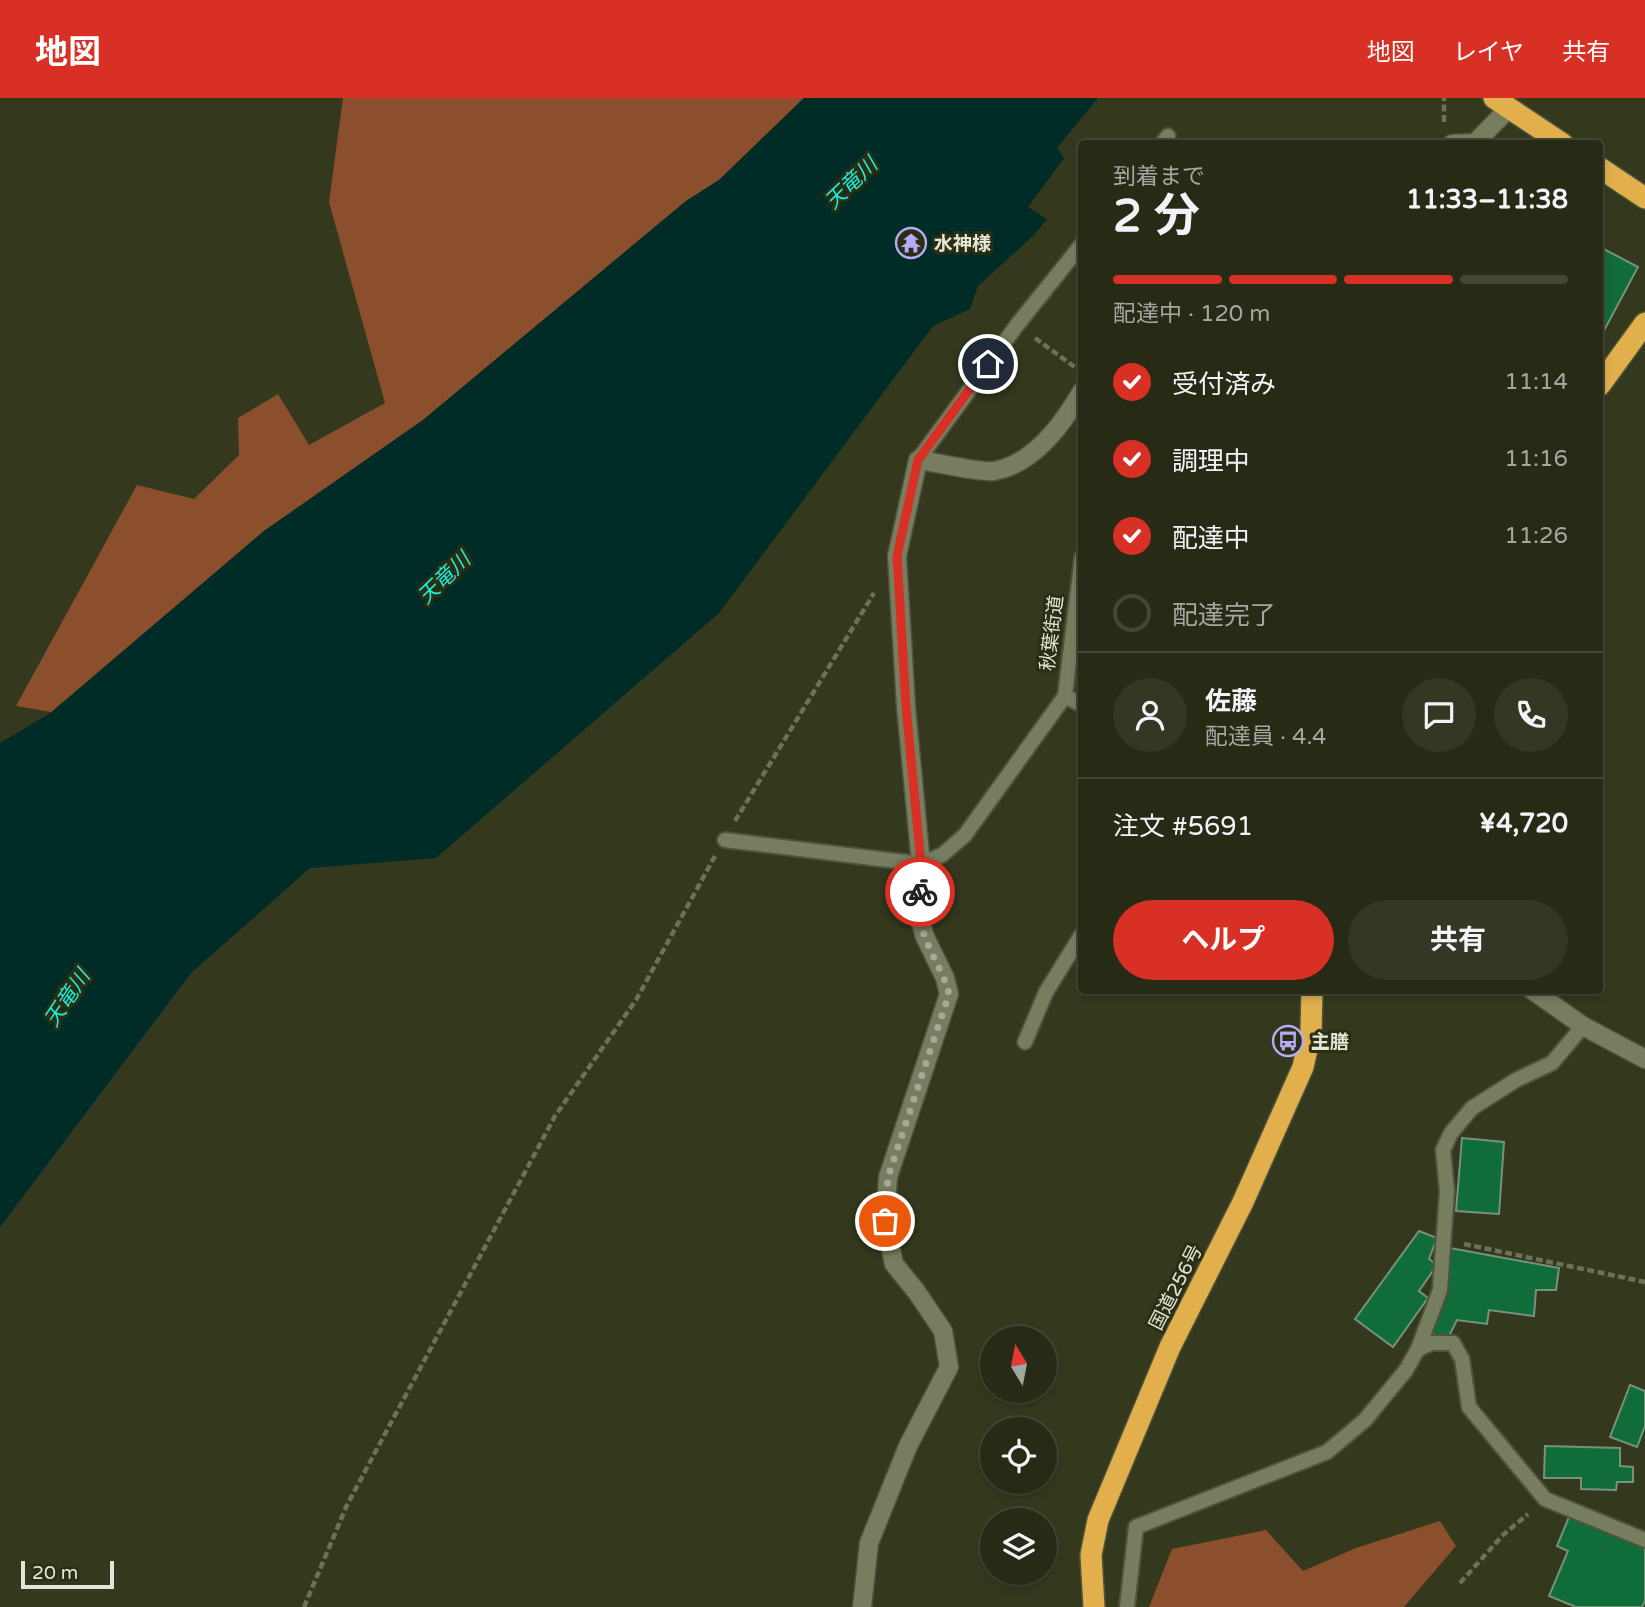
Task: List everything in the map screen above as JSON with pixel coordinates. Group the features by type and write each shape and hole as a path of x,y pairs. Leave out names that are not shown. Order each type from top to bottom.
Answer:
{"highway":[{"path":"1502,103 1557,140"},
{"path":"1603,170 1645,198"},
{"path":"1603,381 1645,323"},
{"name":"国道256号","path":"1094,1607 1091,1555 1098,1521 1170,1347 1243,1202 1303,1067 1311,1031 1312,994"}],"street":[{"path":"1477,140 1502,103"},
{"path":"862,1607 869,1543 908,1446 949,1367 943,1331 916,1290 894,1264 885,1221 888,1177 949,994 945,978 919,918 921,864 906,706 897,556 918,460 993,471 1025,458 1056,431 1078,397"},
{"path":"1538,994 1583,1026 1645,1059"}],"lane":[{"path":"918,460 1017,325 1078,249"},
{"name":"秋葉街道","path":"1078,590 1065,696 1078,703"},
{"path":"724,840 921,864 942,855 965,835 1065,696"},
{"path":"1025,1042 1046,992 1078,940"},
{"path":"1127,1607 1136,1527 1327,1452 1365,1420 1406,1370 1418,1349 1440,1290 1447,1191 1443,1150 1451,1133 1472,1108 1516,1080 1552,1063 1583,1026"},
{"path":"1418,1349 1432,1343 1453,1343 1462,1359 1469,1407 1545,1499 1645,1540"}],"path":[{"path":"1017,325 1078,370"},
{"path":"304,1607 347,1505 555,1116 636,1000 765,769 875,592"},
{"path":"1445,1240 1645,1282"},
{"path":"1460,1583 1503,1535 1545,1499"}],"shaded area":[{"path":"343,98 804,98 719,180 686,201 423,420 264,531 51,712 16,706 137,485 194,499 239,455 238,418 278,394 309,445 385,403 329,202"},
{"path":"1440,1521 1456,1546 1404,1607 1149,1607 1172,1549 1266,1530 1303,1571 1356,1548"}],"water":[{"name":"天竜川","path":"804,98 1098,98 1057,148 1064,158 1028,207 1047,219 1033,236 978,286 970,309 933,326 719,613 436,858 310,868 191,973 0,1227 0,743 52,712 264,531 423,420 686,201 719,180"}],"building":[{"path":"1603,249 1638,267 1603,332"},
{"path":"1462,1138 1504,1142 1499,1214 1456,1211"},
{"path":"1419,1231 1437,1238 1429,1259 1437,1265 1419,1291 1428,1298 1393,1347 1355,1319"},
{"path":"1450,1248 1559,1268 1556,1290 1536,1290 1534,1316 1489,1310 1487,1324 1457,1320 1448,1338 1428,1333 1444,1291"},
{"path":"1630,1385 1645,1391 1645,1426 1637,1447 1610,1437"},
{"path":"1545,1446 1620,1448 1620,1466 1633,1467 1633,1482 1617,1482 1616,1490 1581,1489 1581,1478 1544,1478"},
{"path":"1569,1517 1645,1548 1645,1601 1642,1607 1576,1607 1549,1596 1568,1551 1557,1546"}],"way so far":[{"path":"885,1221 888,1177 949,994 945,978 919,918 920,892"}],"place":[{"name":"水神様","path":"911,243"},
{"name":"主膳","path":"1288,1041"}],"route":[{"path":"920,892 921,864 906,706 897,556 918,460 988,364"}]}
